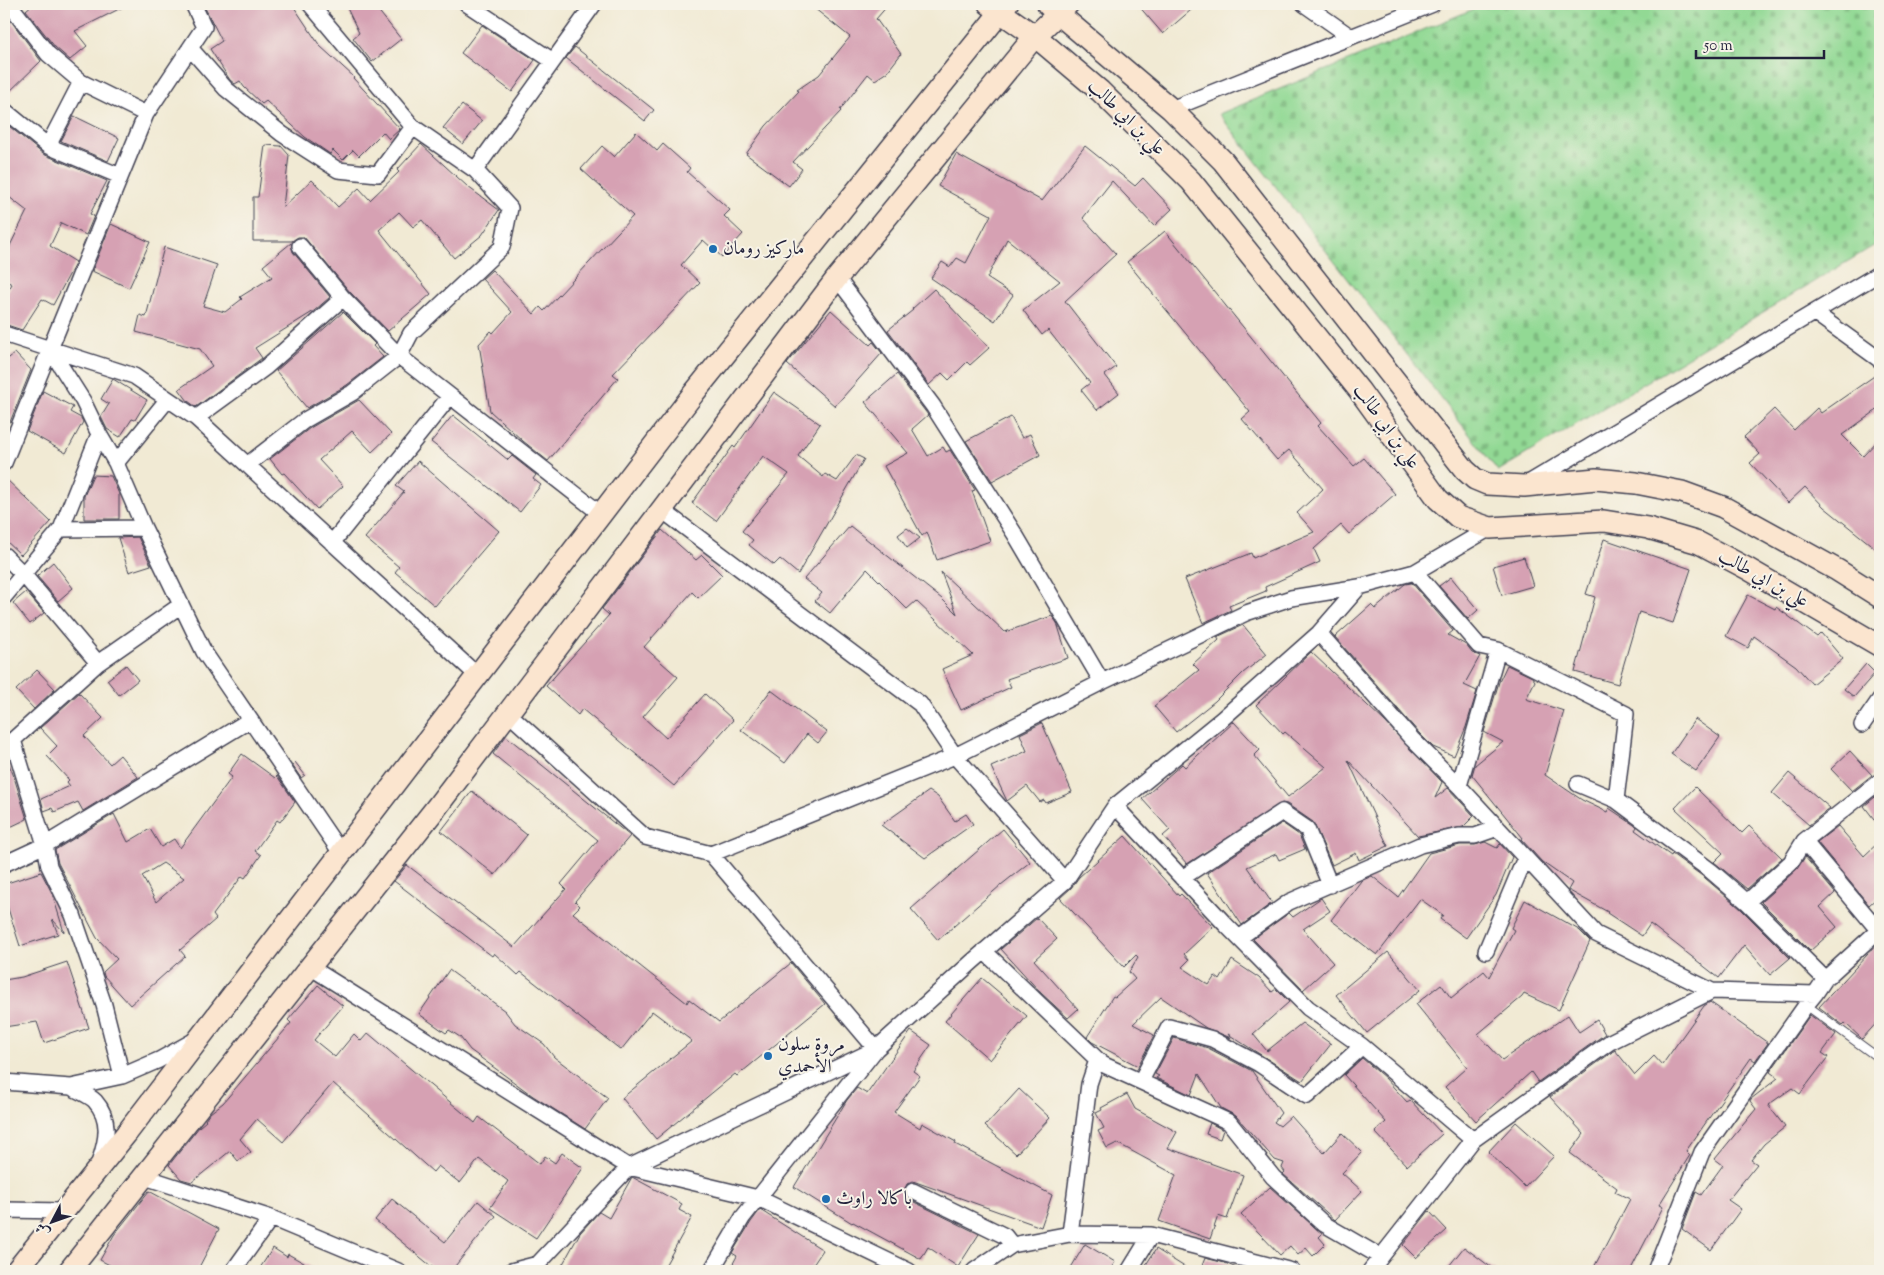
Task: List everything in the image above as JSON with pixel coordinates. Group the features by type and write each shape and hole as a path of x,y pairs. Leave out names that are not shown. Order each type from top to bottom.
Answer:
{"street":[{"path":"4,463 146,114 204,27 193,4"},
{"path":"247,465 306,420 352,393 399,356 411,333 502,247 510,208 475,170 413,127 310,4"},
{"path":"467,4 553,61"},
{"path":"475,170 594,4"},
{"path":"1304,4 1350,37"},
{"path":"1171,109 1433,4"},
{"path":"16,1271 200,1037 694,393 998,6"},
{"name":"علي بن ابي طالب","path":"998,6 1100,91 1191,181 1359,390 1438,498 1458,517 1490,528 1604,521 1656,530 1699,543 1748,568 1880,646"},
{"path":"10,7 48,54 81,82 146,114"},
{"path":"73,1270 436,808 837,278 1058,7"},
{"name":"علي بن ابي طالب","path":"1058,7 1171,109 1223,161 1475,479 1487,484 1524,486 1596,479 1636,483 1682,492 1723,507 1837,570 1880,597"},
{"path":"190,48 226,89 282,134 338,170 378,174 413,127"},
{"path":"48,146 81,82"},
{"path":"4,110 48,146 120,176"},
{"path":"300,246 342,298 399,356 601,514"},
{"path":"1524,486 1880,273"},
{"path":"837,278 933,406 1016,536 1102,682"},
{"path":"196,418 266,367 342,298"},
{"path":"1815,313 1880,360"},
{"path":"4,334 134,376 196,418 478,676"},
{"path":"50,349 83,401 116,463 144,528 204,652 341,853"},
{"path":"332,543 450,396"},
{"path":"116,463 168,399"},
{"path":"4,597 61,529 99,434"},
{"path":"662,510 920,704 956,756 1066,881"},
{"path":"61,529 144,528"},
{"path":"711,854 956,756 1246,612 1291,598 1359,587 1415,572 1490,528"},
{"path":"4,555 23,574 98,663"},
{"path":"1415,572 1479,646 1498,650 1626,714 1616,800"},
{"path":"711,1271 758,1198 876,1049 1066,881 1115,806 1222,719 1319,633 1359,587"},
{"path":"122,1076 104,1005 73,915 49,866 45,845 8,743 98,663 181,605"},
{"path":"1319,633 1412,739 1459,786 1596,934 1712,991 1810,999"},
{"path":"1459,786 1498,650"},
{"path":"1862,725 1880,699"},
{"path":"508,713 645,837 711,854 876,1049"},
{"path":"4,864 45,845 250,720"},
{"path":"1747,902 1792,862 1804,841 1880,781"},
{"path":"1578,784 1616,800 1710,870 1747,902 1825,979"},
{"path":"1115,806 1239,938 1308,1008 1362,1046 1473,1140"},
{"path":"1182,878 1282,812 1307,829 1330,885"},
{"path":"1239,938 1289,902 1420,845 1459,836 1475,836 1498,828"},
{"path":"1654,1271 1702,1152 1825,979 1880,930 1804,841"},
{"path":"1486,951 1525,858"},
{"path":"984,952 1102,1064 1229,1122 1273,1177 1324,1224 1381,1257"},
{"path":"310,967 629,1166 758,1198 909,1271"},
{"path":"1370,1271 1473,1140 1610,1042 1712,991"},
{"path":"1143,1077 1169,1026 1212,1039 1259,1064 1307,1096 1362,1046"},
{"path":"4,1082 71,1087 122,1076 159,1060 200,1037"},
{"path":"511,1271 538,1264 629,1166 876,1049"},
{"path":"1070,1234 1088,1084 1097,1060"},
{"path":"71,1087 94,1100 106,1118 106,1142 95,1172"},
{"path":"145,1177 271,1218 398,1271"},
{"path":"913,1190 1005,1236 1012,1245"},
{"path":"4,1210 65,1211"},
{"path":"233,1271 271,1218"},
{"path":"974,1271 1012,1245 1070,1234 1151,1235 1292,1271"},
{"path":"1129,1271 1151,1235"}],"lane":[{"path":"1810,999 1880,1058"}],"green space":[{"path":"1486,4 1880,4 1880,242 1498,471 1219,114"}],"building":[{"path":"33,4 129,4 75,31 87,46 70,60 55,47 26,10"},
{"path":"203,4 292,4 320,46 354,77 400,129 389,139 383,132 359,156 353,150 343,160 333,150 330,154 305,137 266,101 262,104 240,81 235,84 230,80 210,49 222,41"},
{"path":"345,4 373,4 401,39 372,62 353,38 359,33"},
{"path":"809,4 889,4 876,19 901,54 887,72 875,80 868,74 841,111 793,162 802,169 789,186 746,154 766,126 799,91 797,90 819,75 850,37"},
{"path":"1137,4 1198,4 1163,34"},
{"path":"11,21 41,61 4,97 4,27"},
{"path":"482,25 535,60 512,92 461,53"},
{"path":"575,47 654,110 645,121 566,58"},
{"path":"462,105 482,121 463,144 443,128"},
{"path":"74,116 119,138 108,161 61,141"},
{"path":"4,122 43,154 107,181 90,214 94,216 86,235 61,223 50,246 76,262 53,305 42,299 22,330 4,324 4,297 12,284 4,280 4,258 27,211 4,193"},
{"path":"636,132 657,151 663,144 690,168 687,172 730,210 724,216 743,234 722,257 703,240 681,265 700,283 613,374 618,378 548,461 490,411 479,344 491,331 493,333 512,312 482,279 492,270 534,314 540,307 544,311 633,216 581,169 602,146 614,157"},
{"path":"421,144 468,187 499,210 482,235 454,258 422,220 413,227 399,212 379,230 431,294 388,331 350,292 304,237 298,237 292,241 253,241 253,197 258,197 265,145 281,146 289,155 283,207 312,180 338,207 359,188 370,200 399,172 397,170"},
{"path":"1085,146 1135,186 1143,178 1172,209 1154,226 1112,181 1083,218 1116,254 1065,301 1116,367 1105,375 1119,393 1097,410 1081,390 1090,383 1048,330 1042,335 1023,310 1060,281 1007,239 987,278 1013,295 995,321 931,278 942,262 950,267 957,258 966,263 991,215 938,186 956,154 1042,201"},
{"path":"111,224 150,242 129,288 92,271"},
{"path":"1165,231 1321,423 1318,426 1354,466 1364,458 1395,494 1349,534 1341,525 1314,549 1320,562 1265,587 1266,591 1229,606 1231,610 1203,623 1185,579 1251,553 1253,558 1314,532 1297,513 1323,489 1289,450 1277,460 1242,419 1250,412 1127,262"},
{"path":"291,243 293,252 330,297 314,311 255,348 262,358 196,407 188,401 179,389 212,366 200,349 136,332 140,315 146,317 164,247 217,265 203,306 225,312 242,299 240,297 272,277 263,266"},
{"path":"934,289 989,348 970,365 967,362 949,380 942,373 929,385 888,330 913,310"},
{"path":"831,310 870,345 873,342 882,353 835,406 787,364"},
{"path":"343,312 375,344 373,346 383,357 347,385 307,408 276,371"},
{"path":"15,353 31,370 10,422 4,419 4,362"},
{"path":"1880,372 1880,408 1842,435 1863,456 1880,438 1880,552 1824,507 1805,487 1788,503 1750,463 1760,454 1744,437 1774,409 1794,430 1817,408 1821,413"},
{"path":"897,374 928,415 912,429 928,456 943,447 946,452 950,450 975,490 972,491 990,541 937,560 927,532 922,536 884,466 908,453 865,402"},
{"path":"113,379 147,400 135,420 132,419 120,437 107,429 101,417 109,404 101,399"},
{"path":"43,391 73,407 70,412 81,418 83,422 66,453 27,431"},
{"path":"774,392 820,424 798,456 823,477 825,474 837,481 856,455 864,459 798,574 780,559 774,565 749,545 753,540 742,531 789,474 763,456 716,521 692,503 733,446 735,448"},
{"path":"359,400 391,434 372,452 352,431 319,460 343,486 317,509 284,473 282,474 270,459 310,428"},
{"path":"453,415 508,460 512,456 536,475 533,479 541,485 520,512 431,442"},
{"path":"1011,417 1022,438 1030,434 1040,455 992,481 966,441"},
{"path":"418,461 499,531 435,606 395,572 399,567 365,538 404,492 396,486"},
{"path":"93,475 111,476 119,494 119,519 84,519 84,496"},
{"path":"4,477 51,522 21,555 4,539"},
{"path":"850,526 942,599 957,614 941,572 1005,632 1052,616 1057,623 1068,658 1007,679 1011,687 961,710 942,669 973,655 916,601 907,609 867,569 830,613 815,601 822,593 804,579"},
{"path":"907,528 920,538 907,548 898,535"},
{"path":"662,530 696,560 702,555 722,575 698,598 692,592 644,647 678,677 643,717 666,738 705,694 733,720 674,786 582,709 578,715 546,686 609,615 602,609"},
{"path":"138,537 151,565 129,572 118,538"},
{"path":"1604,539 1691,569 1673,623 1639,612 1618,684 1575,672 1595,597 1586,594"},
{"path":"1524,557 1533,586 1502,595 1493,566"},
{"path":"53,562 73,588 58,601 37,576"},
{"path":"1451,577 1478,610 1468,619 1439,586"},
{"path":"1412,583 1453,631 1448,635 1466,645 1472,653 1480,656 1464,685 1477,691 1466,727 1454,756 1433,747 1419,733 1335,637 1371,605 1375,609 1405,584"},
{"path":"26,592 44,613 30,624 13,603"},
{"path":"1748,595 1775,609 1776,607 1817,637 1821,633 1843,659 1812,684 1796,666 1754,636 1748,648 1726,636"},
{"path":"1243,625 1267,654 1243,673 1215,701 1176,732 1154,706 1199,670 1193,664 1219,640 1217,637"},
{"path":"1311,652 1385,722 1442,782 1435,798 1448,788 1474,816 1463,827 1418,836 1348,760 1388,846 1359,860 1356,853 1332,865 1313,822 1287,804 1282,803 1187,864 1163,836 1170,830 1142,799 1182,764 1185,767 1234,722 1260,750 1254,756 1288,797 1326,767 1285,732 1283,734 1256,705"},
{"path":"1866,664 1875,673 1854,697 1844,689"},
{"path":"126,665 138,680 119,695 107,680"},
{"path":"1507,665 1532,677 1535,681 1526,699 1564,711 1545,775 1582,800 1607,812 1609,808 1637,827 1635,830 1705,878 1741,909 1790,958 1770,975 1744,945 1719,978 1650,924 1642,936 1608,912 1568,890 1572,883 1542,862 1521,839 1523,838 1472,775 1475,765 1503,742 1484,732 1499,682"},
{"path":"37,670 55,689 34,709 16,690"},
{"path":"771,690 827,732 818,743 807,734 785,763 741,730"},
{"path":"79,693 103,718 84,736 110,764 120,755 138,777 83,811 78,802 54,812 52,808 44,811 41,799 70,786 67,782 69,780 47,756 57,746 40,728"},
{"path":"1695,719 1720,737 1696,771 1671,754"},
{"path":"1042,723 1072,792 1046,803 1044,800 1040,802 1027,786 1007,801 991,767 1027,751 1020,734"},
{"path":"506,736 630,836 575,901 580,906 573,913 687,1003 689,999 719,1022 791,963 825,1004 656,1139 622,1098 692,1041 652,1011 621,1050 521,972 518,975 494,953 492,956 394,881 407,865 514,947 566,889 561,884 598,840 493,754"},
{"path":"1850,751 1872,775 1852,791 1831,769"},
{"path":"4,753 13,774 27,819 4,830"},
{"path":"242,754 275,778 277,776 295,802 280,822 277,820 255,851 261,855 245,878 242,876 213,915 216,919 180,950 185,956 130,1005 104,976 103,972 117,959 97,938 58,863 55,850 114,814 128,842 150,829 161,847 174,839 180,848 232,777 228,774","holes":["163,863 184,878 156,902 142,876"]},
{"path":"295,762 305,775 301,778 292,765"},
{"path":"1789,773 1830,808 1809,825 1772,793"},
{"path":"1695,787 1742,833 1749,826 1782,858 1747,889 1714,862 1723,853 1675,808"},
{"path":"472,791 527,835 495,875 441,831"},
{"path":"929,791 938,797 955,821 966,814 973,824 925,858 881,825"},
{"path":"1880,793 1880,827 1864,806"},
{"path":"1282,823 1299,835 1305,849 1279,860 1276,854 1247,867 1272,903 1242,925 1207,873"},
{"path":"1838,826 1864,856 1880,841 1880,895 1869,905 1817,842"},
{"path":"1003,829 1030,862 938,940 911,909"},
{"path":"1125,836 1179,896 1181,894 1213,927 1184,954 1189,960 1182,967 1209,985 1215,976 1220,980 1232,960 1259,978 1272,992 1276,989 1289,1002 1253,1034 1267,1051 1302,1023 1331,1044 1302,1081 1228,1034 1231,1038 1206,1028 1161,997 1133,1024 1154,1035 1138,1066 1092,1042 1087,1037 1113,996 1115,997 1135,979 1129,972 1138,957 1136,955 1124,967 1060,898 1079,877"},
{"path":"1485,842 1497,848 1500,844 1512,857 1496,895 1466,938 1440,919 1443,915 1420,899 1377,955 1331,920 1361,881 1372,876 1398,897 1429,853 1460,845 1475,845"},
{"path":"1805,857 1835,893 1820,907 1837,927 1810,951 1761,902 1797,869"},
{"path":"41,872 52,893 64,932 52,919 58,934 20,946 4,896 4,884"},
{"path":"1321,898 1330,911 1303,929 1333,963 1303,990 1253,939 1289,913 1293,917"},
{"path":"1525,900 1579,930 1590,941 1559,1010 1524,994 1478,1034 1502,1060 1568,1015 1579,1032 1597,1020 1605,1034 1538,1082 1531,1072 1476,1121 1445,1087 1467,1067 1416,1004 1441,984 1451,998 1484,971 1489,977 1514,930 1511,928"},
{"path":"1037,918 1057,939 1034,960 1078,1009 1068,1018 1041,993 1001,949"},
{"path":"1880,941 1880,1019 1862,1039 1845,1023 1843,1025 1819,1007"},
{"path":"1388,952 1420,990 1367,1033 1336,995"},
{"path":"67,962 89,1028 44,1043 37,1022 4,1027 4,980 22,977"},
{"path":"449,970 505,1011 515,1024 544,1044 554,1057 608,1098 585,1129 533,1096 470,1050 460,1037 449,1030 446,1033 419,1014"},
{"path":"982,978 1027,1016 990,1060 945,1021"},
{"path":"318,985 343,1006 314,1040 335,1057 354,1034 361,1041 368,1033 475,1123 479,1117 540,1164 545,1156 555,1163 562,1153 583,1168 536,1238 490,1208 508,1181 479,1159 460,1183 438,1166 433,1172 333,1083 283,1142 257,1119 240,1139 251,1152 238,1161 230,1151 192,1182 181,1179 169,1165 206,1121 210,1113 223,1103 291,1023 288,1020"},
{"path":"1710,1002 1768,1043 1755,1061 1751,1058 1686,1151 1690,1155 1659,1205 1663,1207 1630,1271 1592,1271 1630,1199 1615,1192 1617,1188 1570,1153 1584,1134 1550,1097 1615,1050 1635,1075 1654,1056 1662,1065 1704,1006"},
{"path":"1810,1015 1836,1034 1822,1053 1828,1057 1800,1094 1792,1088 1768,1105 1785,1127 1764,1144 1751,1160 1757,1164 1728,1200 1741,1209 1711,1250 1682,1229 1696,1192 1701,1195 1723,1165 1715,1159 1756,1109 1750,1101 1751,1099 1778,1078 1770,1072"},
{"path":"911,1031 931,1045 913,1071 920,1076 894,1112 920,1128 922,1123 956,1142 955,1144 1052,1195 1041,1227 913,1181 907,1184 904,1191 908,1199 979,1234 958,1267 928,1247 921,1259 852,1223 794,1187 847,1100 857,1088 867,1094"},
{"path":"1174,1038 1208,1048 1252,1071 1281,1113 1274,1122 1280,1126 1291,1116 1324,1153 1342,1133 1362,1152 1342,1173 1362,1191 1335,1220 1283,1174 1285,1172 1282,1168 1284,1163 1275,1160 1236,1116 1221,1108 1199,1074 1191,1095 1156,1078 1159,1076 1155,1074"},
{"path":"1362,1058 1385,1078 1407,1102 1410,1100 1442,1134 1407,1166 1375,1132 1386,1122 1344,1075"},
{"path":"1019,1089 1050,1118 1016,1154 985,1126"},
{"path":"1127,1094 1135,1109 1177,1132 1168,1148 1243,1175 1227,1219 1218,1216 1210,1239 1159,1221 1176,1175 1117,1143 1107,1148 1098,1131 1104,1128 1096,1113 1102,1110 1101,1108"},
{"path":"1516,1122 1554,1156 1525,1187 1488,1152"},
{"path":"1210,1123 1223,1130 1220,1139 1206,1134"},
{"path":"632,1177 682,1204 679,1210 692,1217 662,1271 559,1271 580,1233 599,1212 609,1218"},
{"path":"1270,1187 1322,1234 1319,1237 1325,1244 1313,1256 1306,1248 1298,1255 1290,1246 1280,1255 1241,1214"},
{"path":"149,1191 219,1229 197,1271 121,1271 100,1260 114,1235"},
{"path":"392,1199 445,1242 478,1201 496,1216 451,1271 437,1271 375,1220"},
{"path":"760,1210 823,1250 809,1271 729,1271 737,1256 732,1253"},
{"path":"1429,1211 1447,1230 1416,1258 1403,1245"},
{"path":"1085,1244 1115,1262 1109,1271 1069,1271"},
{"path":"1464,1247 1496,1271 1445,1271"},
{"path":"273,1248 287,1257 288,1254 318,1271 258,1271"},
{"path":"1156,1249 1191,1271 1142,1271"},
{"path":"1205,1258 1225,1263 1243,1271 1200,1271"}],"place":[{"name":"ماركيز رومان","path":"713,249"},
{"name":"مروة سلون الأحمدي","path":"768,1056"},
{"name":"باكالا راوث","path":"826,1199"}]}
